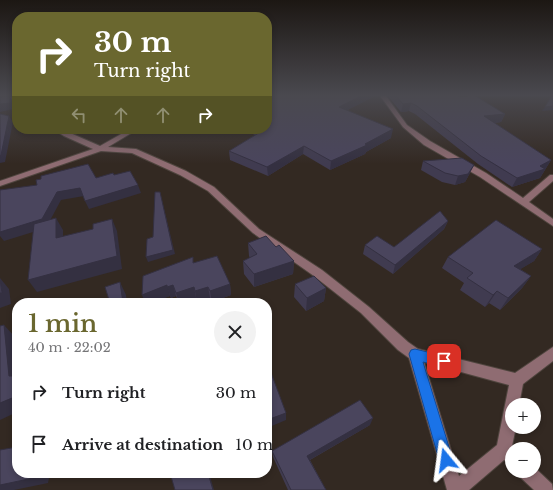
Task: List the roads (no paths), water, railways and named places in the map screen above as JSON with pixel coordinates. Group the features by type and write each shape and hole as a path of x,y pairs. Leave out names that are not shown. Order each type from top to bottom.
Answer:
{"street":[{"path":"399,118 405,126 427,142 483,175 553,223"},
{"path":"63,134 100,149 133,151 183,172 211,190 256,231 318,273 364,310 403,346 415,354 517,380"},
{"path":"0,184 100,149 126,134"},
{"path":"524,202 553,177"},
{"path":"513,398 517,380 553,353"},
{"path":"415,354 456,490 505,455"},
{"path":"533,478 546,490"}]}
